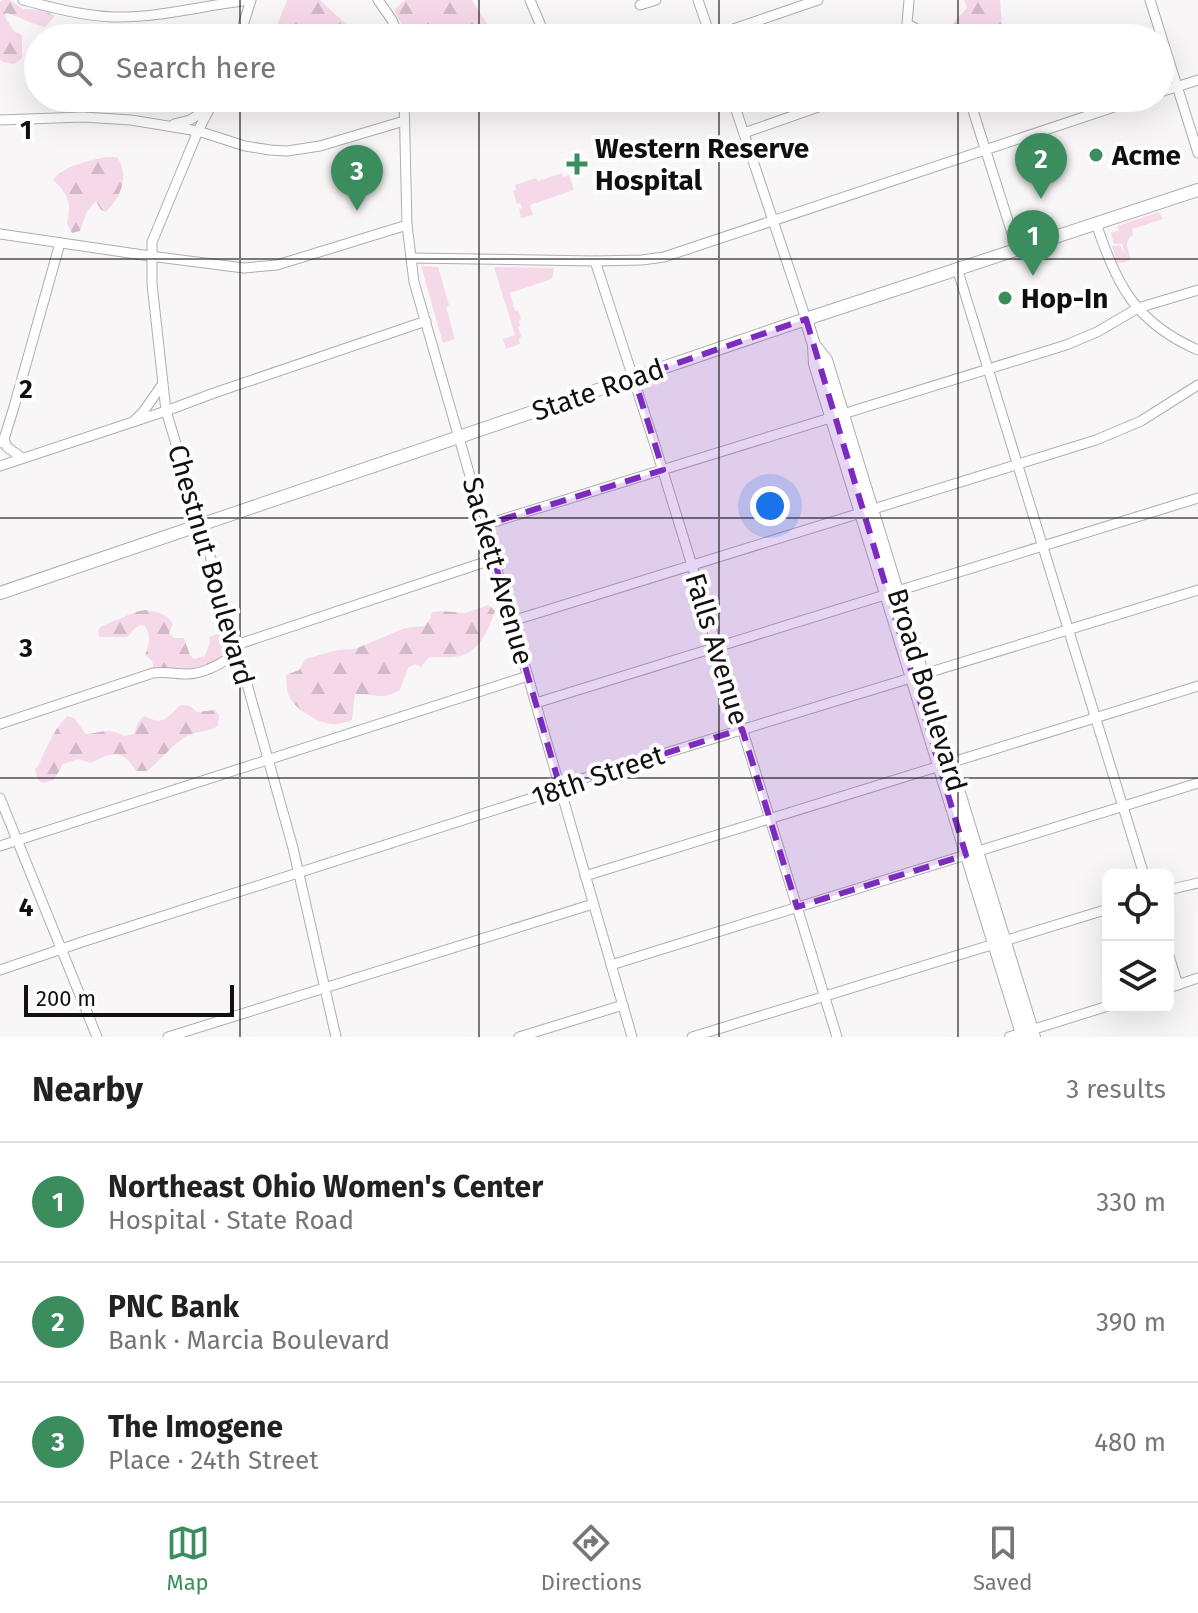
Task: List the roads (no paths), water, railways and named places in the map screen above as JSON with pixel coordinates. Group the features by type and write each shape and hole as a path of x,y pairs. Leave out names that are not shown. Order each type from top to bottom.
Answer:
{"main road":[{"name":"State Road","path":"0,593 957,268 1198,190"},
{"name":"Broad Boulevard","path":"806,319 814,345 826,360 837,416 999,942 1024,1035"}],"street":[{"path":"23,0 73,13 114,17 159,14 250,0 243,24"},
{"path":"378,0 394,24"},
{"path":"530,0 540,24"},
{"path":"640,5 656,0"},
{"path":"698,0 706,24"},
{"path":"748,24 818,0"},
{"path":"907,24 909,0"},
{"path":"1150,0 1157,24"},
{"path":"1174,77 1198,153"},
{"path":"1174,88 1198,80"},
{"path":"168,126 190,120 201,112"},
{"name":"Chestnut Boulevard","path":"208,112 153,237 150,256 162,385 166,411 299,873 336,1037"},
{"name":"Sackett Avenue","path":"404,112 407,225 414,282 632,1037"},
{"name":"Broad Boulevard","path":"737,112 806,319"},
{"path":"744,133 804,112"},
{"path":"973,112 1017,249"},
{"path":"411,258 595,261 664,257 1098,112"},
{"path":"0,120 116,119 198,131 240,146 287,151 320,146 404,121"},
{"path":"1096,223 1115,274 1138,308 1167,333 1198,350"},
{"path":"0,234 244,268 273,266 407,225"},
{"path":"22,458 2,441 14,410 60,243"},
{"name":"Falls Avenue","path":"595,261 663,470 837,1037"},
{"path":"957,268 1142,869"},
{"path":"484,525 1085,338 1138,308 1198,290"},
{"path":"0,466 426,321"},
{"path":"134,421 162,385"},
{"path":"512,621 1116,433 1161,410 1198,385"},
{"path":"536,703 1198,498"},
{"path":"0,724 153,673 204,671 237,649 494,559"},
{"name":"18th Street","path":"0,970 742,729 1198,590"},
{"path":"0,846 528,676"},
{"path":"585,876 1198,686"},
{"path":"611,965 1198,783"},
{"path":"0,798 97,1037"},
{"path":"1174,889 1198,883"},
{"path":"168,1037 593,904"},
{"path":"692,1037 1102,911"},
{"path":"1174,986 1198,978"},
{"path":"519,1037 623,1005"},
{"path":"1024,1035 1102,1008"}],"place":[{"name":"Acme","path":"1096,155"},
{"name":"Western Reserve Hospital","path":"577,164"},
{"name":"PNC Bank","path":"1041,199"},
{"name":"The Imogene","path":"357,211"},
{"name":"Northeast Ohio Women's Center","path":"1033,276"},
{"name":"Hop-In","path":"1005,298"}]}
